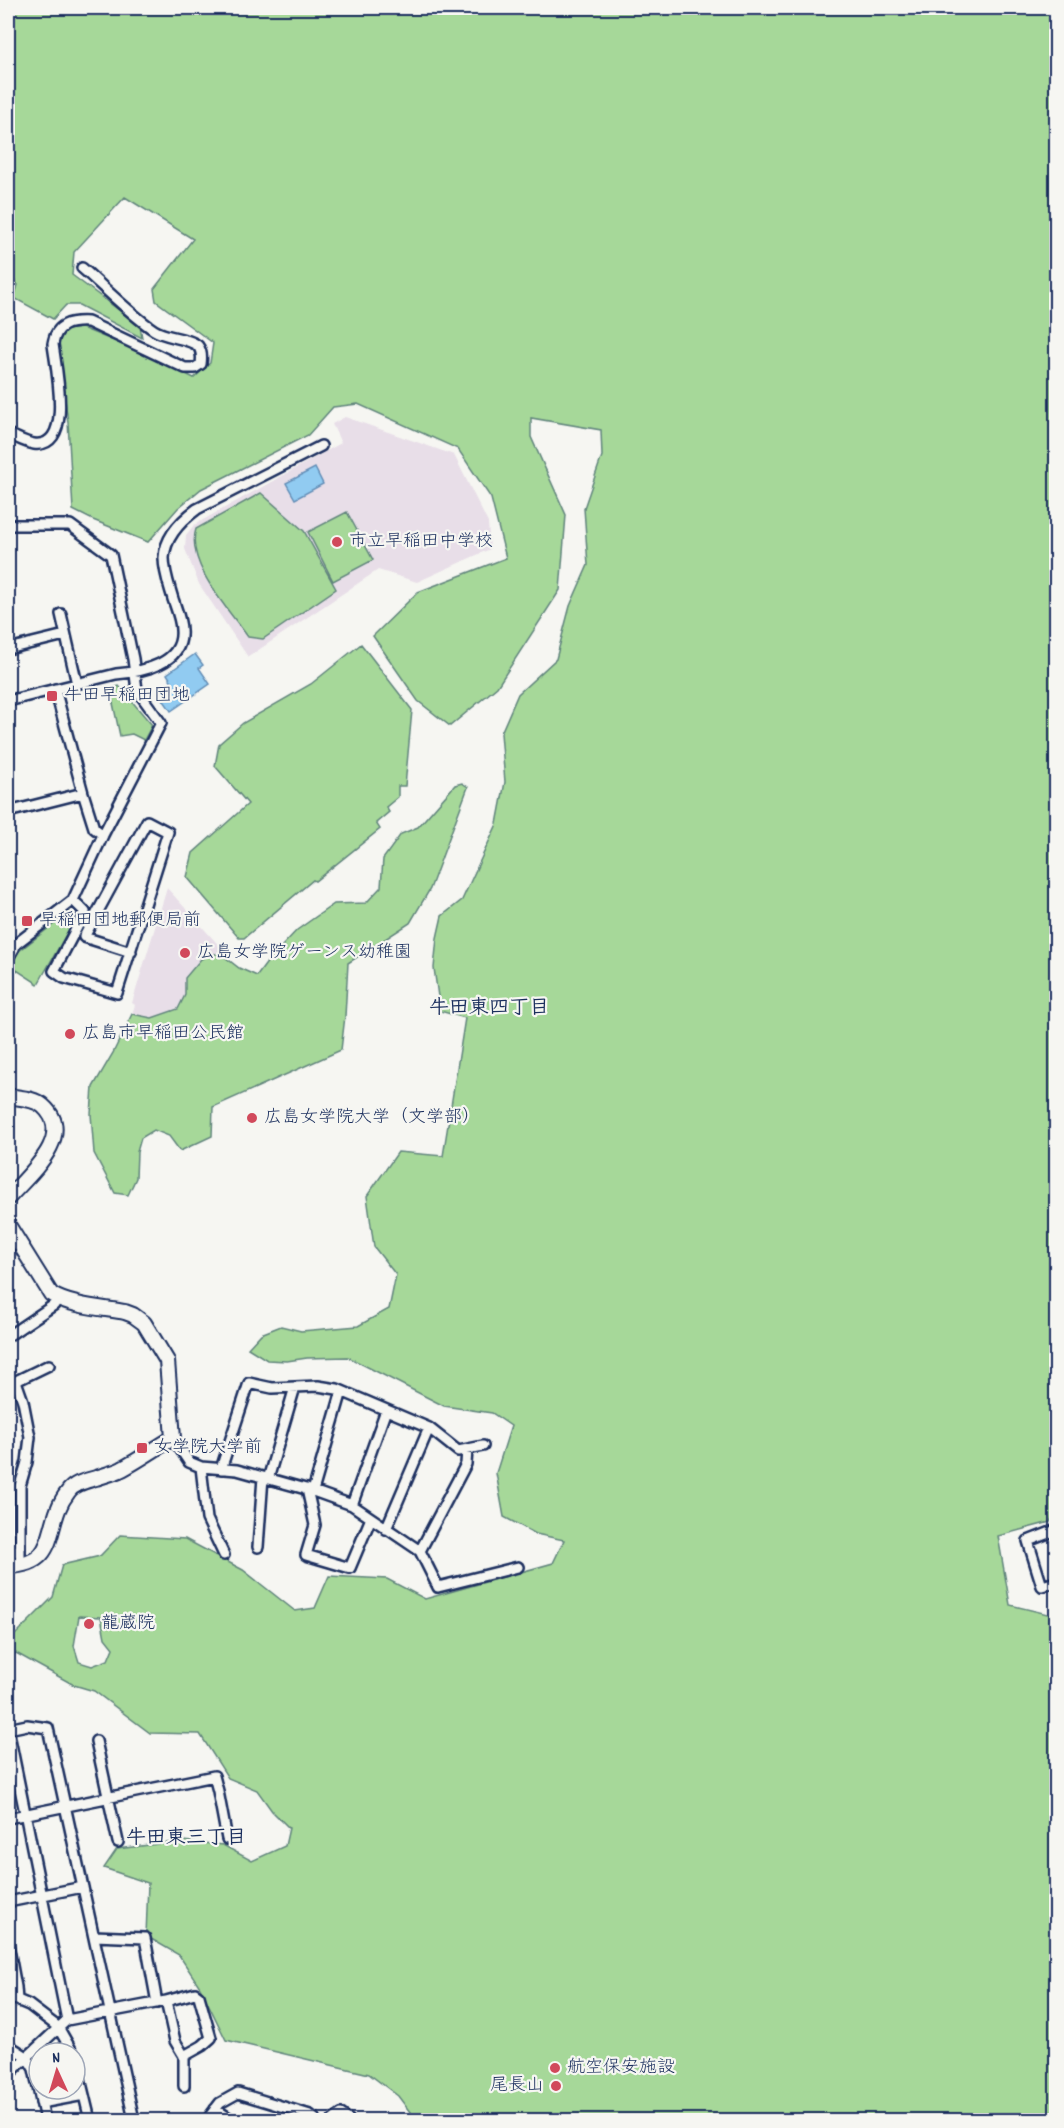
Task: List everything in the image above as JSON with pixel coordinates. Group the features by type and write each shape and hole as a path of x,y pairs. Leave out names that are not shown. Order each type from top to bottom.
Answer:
{"street":[{"path":"8,434 35,444 45,442 55,434 60,422 61,405 53,344 54,334 61,327 75,321 87,322 185,368 195,368 201,364 202,355 198,346 154,330 82,268"},
{"path":"8,701 116,674 135,673 161,664 174,656 180,644 182,630 166,575 164,555 172,534 184,518 197,509 321,446"},
{"path":"9,524 70,525 111,555 133,659 137,690 162,723 103,835 73,900 9,947"},
{"path":"61,614 77,684"},
{"path":"8,649 65,635"},
{"path":"55,689 94,828 103,835"},
{"path":"8,812 83,793"},
{"path":"73,900 85,912 54,971 64,978 117,993 131,952 168,832 147,821 84,937 131,952"},
{"path":"8,1096 29,1100 43,1106 52,1119 55,1132 53,1144 8,1198"},
{"path":"8,1225 44,1285 58,1298 125,1312 144,1323 167,1361 173,1438 189,1462 201,1467 237,1470 310,1490 352,1505 420,1551 438,1587 518,1567"},
{"path":"8,1336 54,1305 58,1298"},
{"path":"16,1562 20,1486 27,1462 30,1437 23,1401 16,1382 49,1365"},
{"path":"221,1469 249,1383 272,1388 318,1386 342,1391 429,1428 458,1451 483,1446"},
{"path":"258,1547 266,1478 295,1387"},
{"path":"342,1391 310,1490 315,1525 306,1555 351,1568 371,1518"},
{"path":"352,1505 386,1410"},
{"path":"386,1529 429,1428"},
{"path":"16,1562 31,1563 41,1554 47,1545 62,1501 69,1490 81,1482 121,1470 173,1438"},
{"path":"420,1551 466,1464 467,1450"},
{"path":"201,1467 207,1519 224,1555"},
{"path":"1056,1530 1028,1541 1042,1586 1056,1582"},
{"path":"8,1548 16,1562"},
{"path":"67,2020 8,1729 27,1725 48,1728 134,2121"},
{"path":"96,1741 118,1842"},
{"path":"8,1818 214,1776 227,1839"},
{"path":"8,1902 83,1887"},
{"path":"94,1936 145,1938 161,2002 175,2041 184,2056 184,2086"},
{"path":"8,1944 16,1987 12,1998 29,2005 58,2027 66,2041"},
{"path":"44,2041 67,2020 195,1993 200,1996 211,2038 184,2056"},
{"path":"8,2045 27,2057 8,2075"},
{"path":"207,2121 220,2103 238,2093 310,2115 316,2121"},
{"path":"45,2121 41,2103 52,2101"},
{"path":"85,2101 90,2121"},
{"path":"215,2109 232,2121"},
{"path":"333,2121 341,2114 349,2121"}],"shaded area":[{"name":"市立早稲田中学校","path":"345,417 454,455 488,523 490,549 417,582 378,570 248,657 199,584 185,549 186,535 194,525 341,443 332,424"},
{"name":"広島女学院ゲーンス幼稚園","path":"167,888 224,951 221,954 211,954 201,959 186,978 185,995 179,1009 152,1018 132,1014 135,1005 132,1003"}],"green space":[{"path":"8,8 1056,8 1056,1510 1050,1522 998,1536 1010,1605 1056,1616 1056,2120 416,2120 398,2096 369,2074 226,2040 200,1987 179,1955 146,1936 148,1883 104,1868 117,1849 182,1841 223,1845 252,1861 285,1846 289,1828 272,1811 257,1790 228,1778 200,1734 150,1733 94,1691 74,1685 16,1653 8,1660 8,1639 14,1636 53,1597 62,1565 100,1556 120,1535 185,1539 243,1570 295,1611 315,1608 329,1576 387,1579 425,1599 553,1563 564,1540 536,1534 504,1517 496,1473 511,1426 492,1413 444,1406 348,1357 267,1360 248,1348 261,1334 281,1326 301,1331 358,1326 389,1309 396,1275 374,1247 367,1196 398,1152 443,1156 465,1018 440,1011 434,968 437,938 442,916 462,900 497,824 505,782 501,733 518,694 556,659 570,606 588,565 584,508 602,456 601,430 531,418 531,437 566,515 560,590 497,687 450,726 418,701 373,636 418,592 506,558 491,498 458,449 358,404 333,407 308,435 201,489 178,508 148,542 73,510 68,422 57,341 67,330 82,328 136,350 194,378 210,363 213,343 156,301 154,289 193,239 125,197 74,252 72,275 140,326 142,338 79,305 66,305 53,319 14,298 18,285 8,272","holes":["79,1616 101,1617 105,1638 113,1648 108,1660 92,1666 79,1662 74,1646"]},
{"path":"261,493 304,531 336,589 263,639 248,637 220,600 203,571 194,542 196,529"},
{"path":"347,512 373,560 333,581 308,532"},
{"path":"361,644 412,710 405,786 398,786 398,797 386,807 389,812 376,823 380,829 315,881 313,880 244,938 239,938 187,877 193,853 248,804 215,766 219,744 243,723 311,684"},
{"path":"119,686 152,725 144,740 132,734 120,736 110,689"},
{"path":"462,783 468,787 430,889 410,923 348,963 341,1050 213,1107 212,1136 180,1151 169,1136 154,1130 141,1138 137,1152 136,1178 128,1195 115,1193 94,1153 91,1114 93,1087 132,1014 152,1018 178,1009 185,995 185,978 201,959 211,954 221,954 239,968 257,976 297,930 334,904 366,903 381,887 383,859 401,834 418,827 455,785"},
{"path":"71,912 75,916 73,922 38,984 9,965 14,955"}],"water":[{"path":"315,468 323,484 295,499 286,483"},
{"path":"195,654 203,665 199,668 210,684 171,711 158,692 172,682 167,674"}],"place":[{"name":"市立早稲田中学校","path":"337,542"},
{"name":"牛田早稲田団地","path":"52,696"},
{"name":"早稲田団地郵便局前","path":"27,921"},
{"name":"広島女学院ゲーンス幼稚園","path":"185,953"},
{"name":"広島市早稲田公民館","path":"70,1034"},
{"name":"広島女学院大学（文学部）","path":"252,1118"},
{"name":"女学院大学前","path":"142,1448"},
{"name":"龍蔵院","path":"89,1624"},
{"name":"航空保安施設","path":"555,2068"},
{"name":"尾長山","path":"556,2086"}],"district":[{"name":"牛田東四丁目","path":"489,1009"},
{"name":"牛田東三丁目","path":"186,1839"}]}
